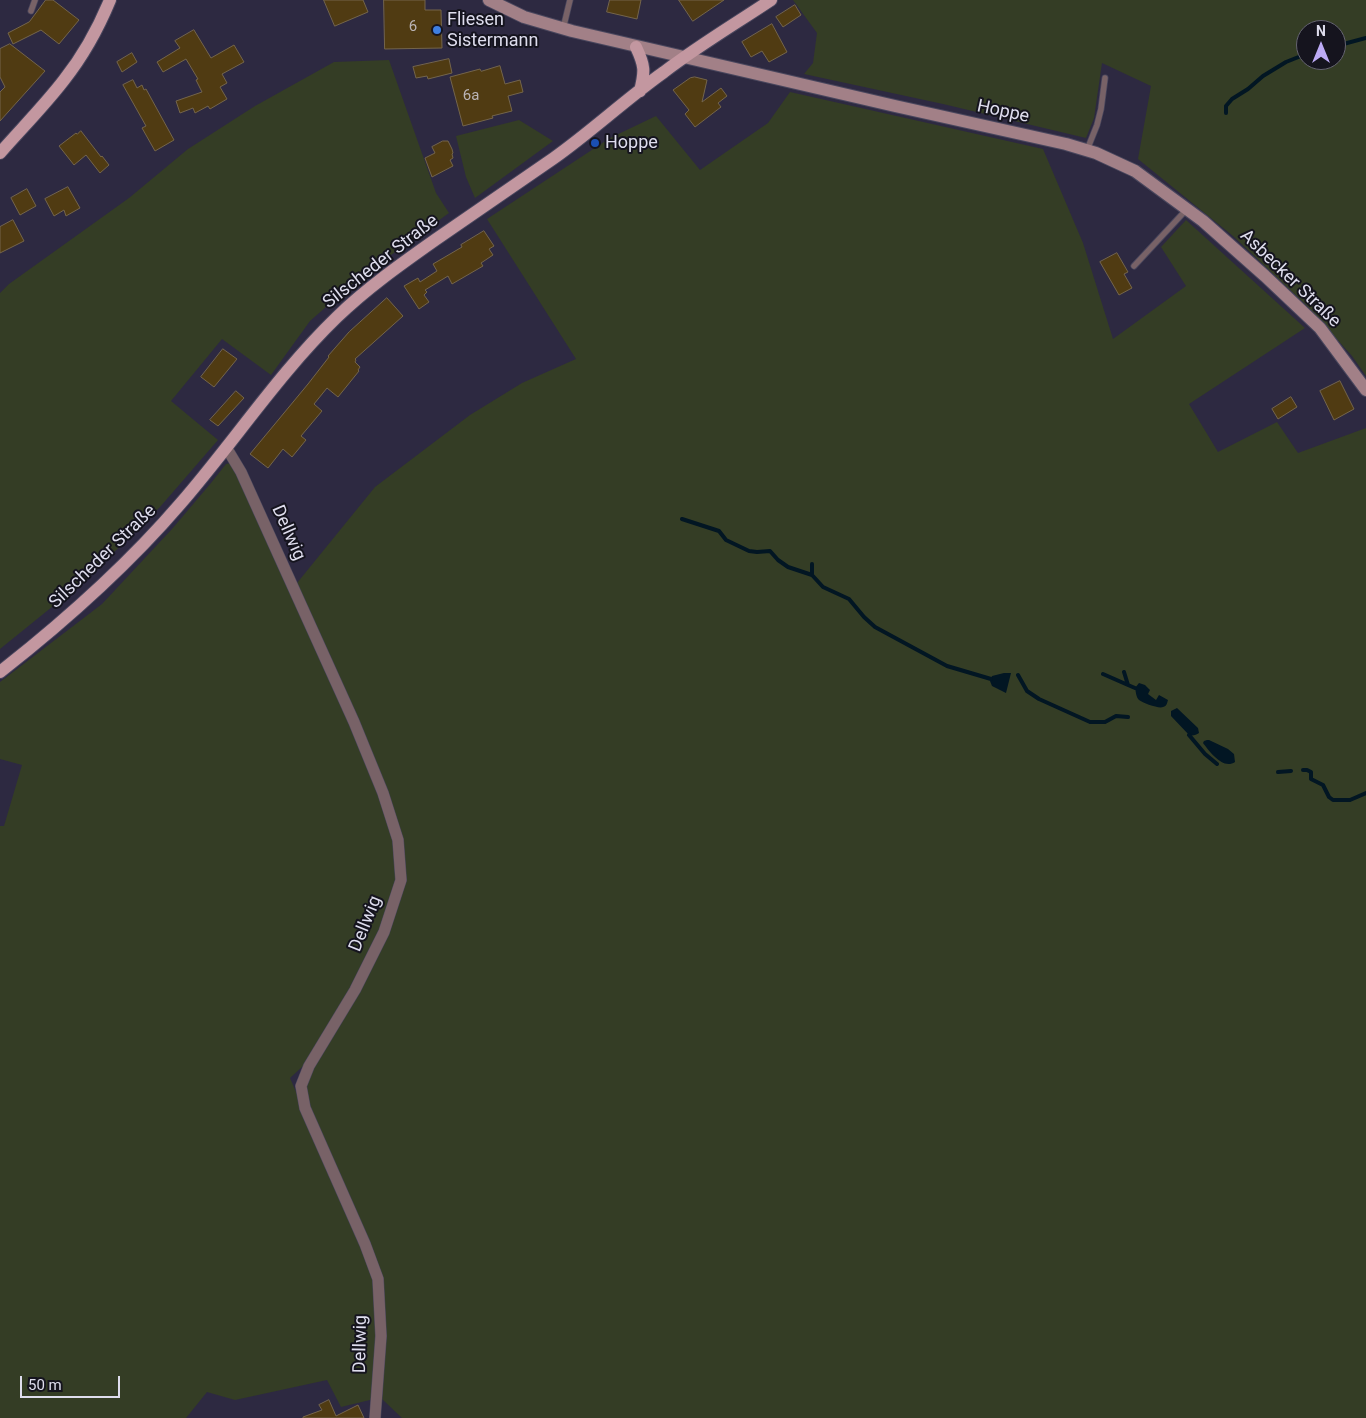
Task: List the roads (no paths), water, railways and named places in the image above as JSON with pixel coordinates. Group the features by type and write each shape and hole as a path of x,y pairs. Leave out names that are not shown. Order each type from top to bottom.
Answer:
{"main road":[{"path":"0,154 69,73 98,28 110,0"},
{"name":"Hoppe","path":"489,0 524,17 563,29 1087,150 1135,171 1203,221"},
{"name":"Silscheder Straße","path":"0,672 66,618 127,562 181,504 307,347 365,292 407,260 586,135 662,72 771,0"},
{"path":"636,47 642,61 644,74 640,91"},
{"name":"Asbecker Straße","path":"1203,221 1320,328 1366,390"}],"street":[{"name":"Dellwig","path":"226,447 242,472 350,714 383,793 398,840 402,880 384,932 355,990 309,1066 301,1086 305,1108 365,1244 378,1279 381,1336 375,1418"}],"lane":[{"path":"31,11 35,0"},
{"path":"563,29 570,0"},
{"path":"1087,150 1101,109 1105,78"},
{"path":"1134,266 1187,209"}],"water":[{"path":"1011,673 1006,693 992,686 990,681 992,676"},
{"path":"1139,683 1145,685 1150,690 1148,694 1156,700 1159,695 1168,700 1166,705 1158,707 1139,700 1135,688"},
{"path":"1177,708 1198,728 1199,733 1189,735 1171,716 1171,711"},
{"path":"1207,740 1228,749 1234,754 1235,762 1226,764 1217,759 1203,743"}],"waterway":[{"path":"1346,43 1366,38"},
{"path":"1226,113 1226,106 1232,99 1248,89 1263,76 1296,58"},
{"path":"682,519 719,531 726,540 749,551 770,551 788,567 812,575 823,587 849,599 875,627 947,666 991,679"},
{"path":"812,564 812,575"},
{"path":"1124,672 1128,685 1135,688"},
{"path":"1103,674 1128,685"},
{"path":"1018,675 1027,691 1039,699 1090,722 1105,722 1116,716 1128,717"},
{"path":"1189,735 1205,754 1217,764"},
{"path":"1303,770 1311,772 1311,779 1323,785 1329,797 1333,800 1350,800 1366,793"},
{"path":"1278,772 1291,771"}],"place":[{"name":"Fliesen Sistermann","path":"437,30"},
{"name":"Hoppe","path":"595,143"}]}
